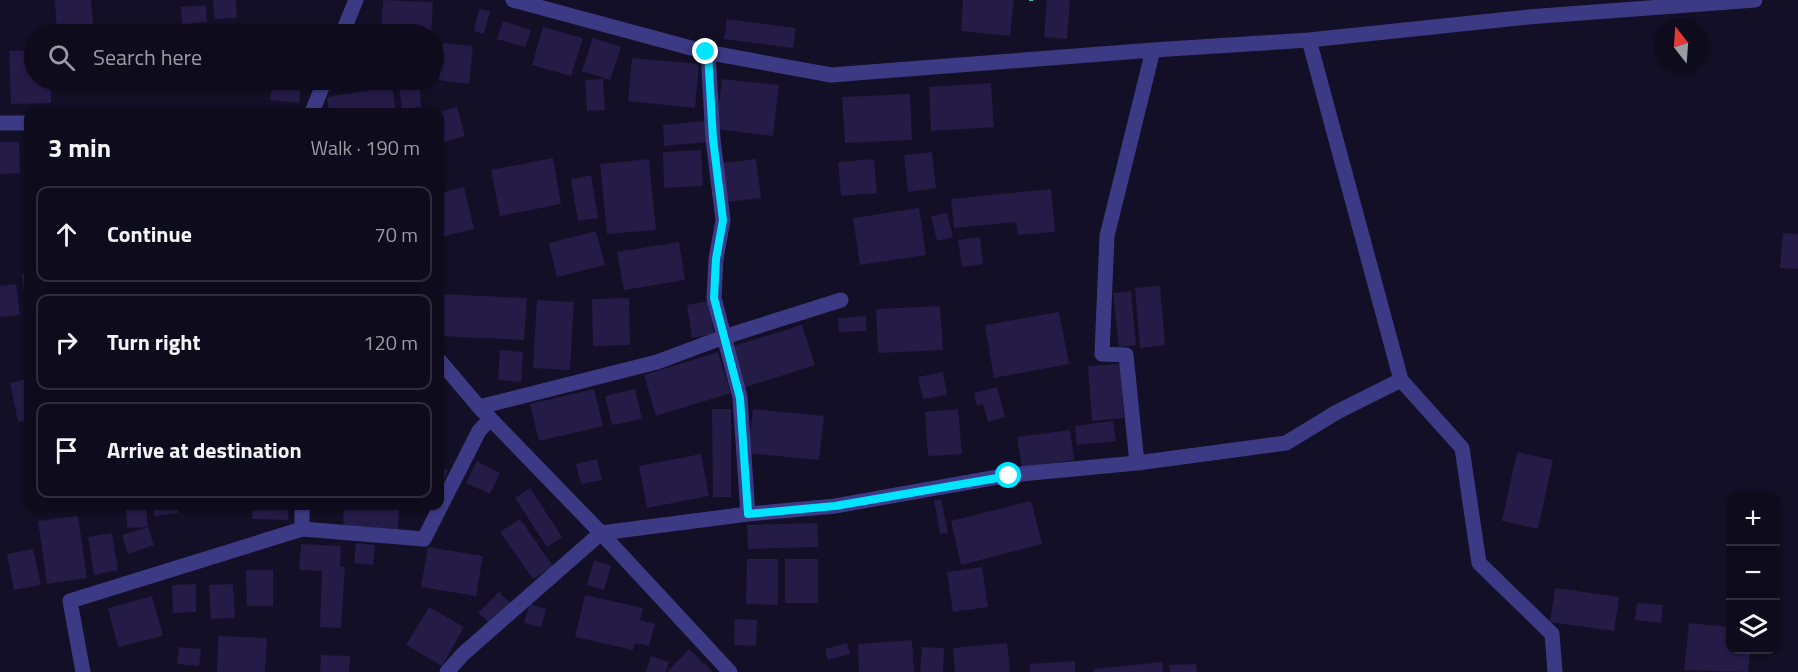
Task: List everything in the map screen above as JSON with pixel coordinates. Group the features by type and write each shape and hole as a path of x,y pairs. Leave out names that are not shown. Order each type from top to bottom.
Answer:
{"street":[{"path":"346,24 356,0"},
{"path":"513,0 708,52 831,75 1309,40 1528,17 1755,0"},
{"path":"1309,40 1401,380 1462,448 1479,563 1552,634 1555,672"},
{"path":"1137,463 1126,355 1102,354 1107,236 1153,50"},
{"path":"708,52 713,139 723,220 716,259 714,298 740,398 748,514"},
{"path":"314,108 321,90"},
{"path":"0,123 24,123"},
{"path":"485,413 657,362 724,337 841,300"},
{"path":"444,366 485,413 601,533 730,672"},
{"path":"447,672 462,654 601,533 748,514 835,506 1009,476 1137,463 1286,443 1337,412 1401,380"},
{"path":"444,498 479,430 485,413"},
{"path":"302,510 302,529"},
{"path":"83,672 70,601 302,529 423,539 438,510"}],"building":[{"path":"55,0 91,0 93,24 56,24"},
{"path":"213,0 236,0 237,18 215,19"},
{"path":"383,0 433,2 432,24 382,24"},
{"path":"963,0 1014,0 1010,36 961,31"},
{"path":"1047,0 1070,0 1067,39 1044,37"},
{"path":"206,5 207,22 182,24 181,7"},
{"path":"479,9 490,11 484,34 474,31"},
{"path":"727,19 796,28 793,48 724,39"},
{"path":"503,21 531,30 525,47 497,39"},
{"path":"543,27 583,38 571,76 532,65"},
{"path":"593,38 621,47 610,80 582,71"},
{"path":"444,43 473,46 469,84 444,81"},
{"path":"24,50 24,90 51,90 51,103 11,104 9,51"},
{"path":"632,58 699,64 695,108 628,101"},
{"path":"603,79 605,110 587,111 585,80"},
{"path":"722,79 779,85 773,136 716,129"},
{"path":"991,83 994,127 931,131 929,87"},
{"path":"272,90 300,90 299,103 270,100"},
{"path":"372,90 392,90 395,108 328,108 327,97"},
{"path":"399,90 419,90 421,107 402,108"},
{"path":"910,94 912,140 845,143 842,97"},
{"path":"457,107 465,136 444,142 444,111"},
{"path":"705,121 707,142 664,146 663,125"},
{"path":"0,142 19,142 20,173 0,174"},
{"path":"701,150 703,186 664,188 663,152"},
{"path":"932,152 936,188 908,192 904,155"},
{"path":"553,158 561,204 500,216 491,170"},
{"path":"649,159 656,230 607,234 600,164"},
{"path":"756,159 761,198 726,202 722,163"},
{"path":"874,159 877,193 841,196 838,162"},
{"path":"591,175 598,218 578,221 571,179"},
{"path":"464,187 474,229 444,236 444,192"},
{"path":"1051,189 1055,232 1018,235 1016,222 954,228 951,199"},
{"path":"919,208 926,255 860,265 853,218"},
{"path":"947,213 953,237 937,241 931,216"},
{"path":"596,231 605,265 557,277 549,243"},
{"path":"1783,233 1798,234 1798,269 1780,268"},
{"path":"980,237 983,264 962,267 958,240"},
{"path":"679,242 685,280 624,290 617,252"},
{"path":"16,284 20,315 0,317 0,286"},
{"path":"1160,286 1165,345 1140,348 1135,288"},
{"path":"1131,291 1136,345 1119,347 1113,293"},
{"path":"444,294 527,298 524,340 444,336"},
{"path":"629,298 630,345 593,346 592,299"},
{"path":"537,300 574,302 570,370 533,368"},
{"path":"709,301 714,334 692,338 687,305"},
{"path":"940,306 943,350 878,353 876,309"},
{"path":"1059,312 1069,364 994,378 985,325"},
{"path":"866,316 866,331 839,332 838,318"},
{"path":"802,325 815,365 743,388 730,347"},
{"path":"500,350 523,352 521,382 498,380"},
{"path":"718,352 731,393 656,416 644,375"},
{"path":"1120,364 1124,418 1092,421 1088,366"},
{"path":"943,372 947,395 923,399 918,377"},
{"path":"24,380 24,421 18,422 10,383"},
{"path":"997,387 1005,417 988,422 983,404 977,406 974,393"},
{"path":"594,389 603,426 539,441 530,404"},
{"path":"635,389 642,419 612,425 605,396"},
{"path":"712,409 731,409 731,497 713,497"},
{"path":"753,409 824,416 819,460 748,453"},
{"path":"958,409 962,454 928,456 925,412"},
{"path":"1113,421 1116,441 1077,445 1075,426"},
{"path":"1070,430 1074,460 1022,468 1017,437"},
{"path":"1517,452 1553,460 1538,529 1502,521"},
{"path":"701,454 709,496 647,508 639,466"},
{"path":"597,459 602,480 581,484 576,464"},
{"path":"477,461 500,473 490,494 466,483"},
{"path":"530,488 562,537 547,547 515,498"},
{"path":"941,499 948,533 940,534 934,500"},
{"path":"1031,501 1042,544 961,565 951,521"},
{"path":"126,510 146,510 148,527 127,528"},
{"path":"153,510 178,510 178,513 154,516"},
{"path":"253,510 289,510 288,520 252,519"},
{"path":"344,510 399,510 398,531 343,527"},
{"path":"78,516 87,578 47,584 38,521"},
{"path":"520,519 553,566 533,579 500,532"},
{"path":"817,523 818,547 748,549 747,525"},
{"path":"148,527 154,545 128,554 122,535"},
{"path":"112,533 118,570 94,575 88,537"},
{"path":"356,543 375,545 373,565 354,563"},
{"path":"301,544 341,546 340,566 345,567 341,628 320,627 322,571 299,570"},
{"path":"428,547 483,556 476,596 421,587"},
{"path":"33,549 41,585 14,590 7,554"},
{"path":"747,559 778,559 778,605 746,604"},
{"path":"785,559 818,559 818,603 785,603"},
{"path":"594,560 611,566 604,590 587,585"},
{"path":"982,567 988,607 953,612 947,572"},
{"path":"246,570 273,570 273,606 247,606"},
{"path":"196,584 196,612 173,613 172,585"},
{"path":"233,584 235,618 211,619 209,585"},
{"path":"1555,588 1619,597 1614,631 1550,622"},
{"path":"499,592 511,604 490,624 478,613"},
{"path":"585,595 643,608 640,620 655,624 649,646 635,643 633,650 575,637"},
{"path":"152,596 163,636 118,647 108,608"},
{"path":"1637,603 1663,605 1661,623 1635,620"},
{"path":"530,604 546,609 541,627 524,623"},
{"path":"429,607 464,627 442,666 406,645"},
{"path":"735,619 757,620 756,646 734,645"},
{"path":"1689,623 1726,627 1726,654 1750,654 1748,672 1684,670"},
{"path":"218,636 267,638 265,672 217,672"},
{"path":"912,640 914,672 859,672 858,644"},
{"path":"847,643 850,654 828,660 825,649"},
{"path":"1007,643 1010,672 955,672 953,648"},
{"path":"179,647 201,649 199,666 177,664"},
{"path":"922,647 944,648 943,672 920,672"},
{"path":"689,649 713,672 669,672"},
{"path":"321,655 350,656 349,672 320,672"},
{"path":"651,656 669,662 666,672 646,672"},
{"path":"1075,661 1075,672 1030,672 1030,664"},
{"path":"1162,662 1163,672 1094,672 1094,669"},
{"path":"1196,664 1197,672 1170,672 1169,665"}],"route":[{"path":"706,52 708,52 713,139 723,220 716,259 714,298 740,398 748,514 835,506 1009,476"}]}
